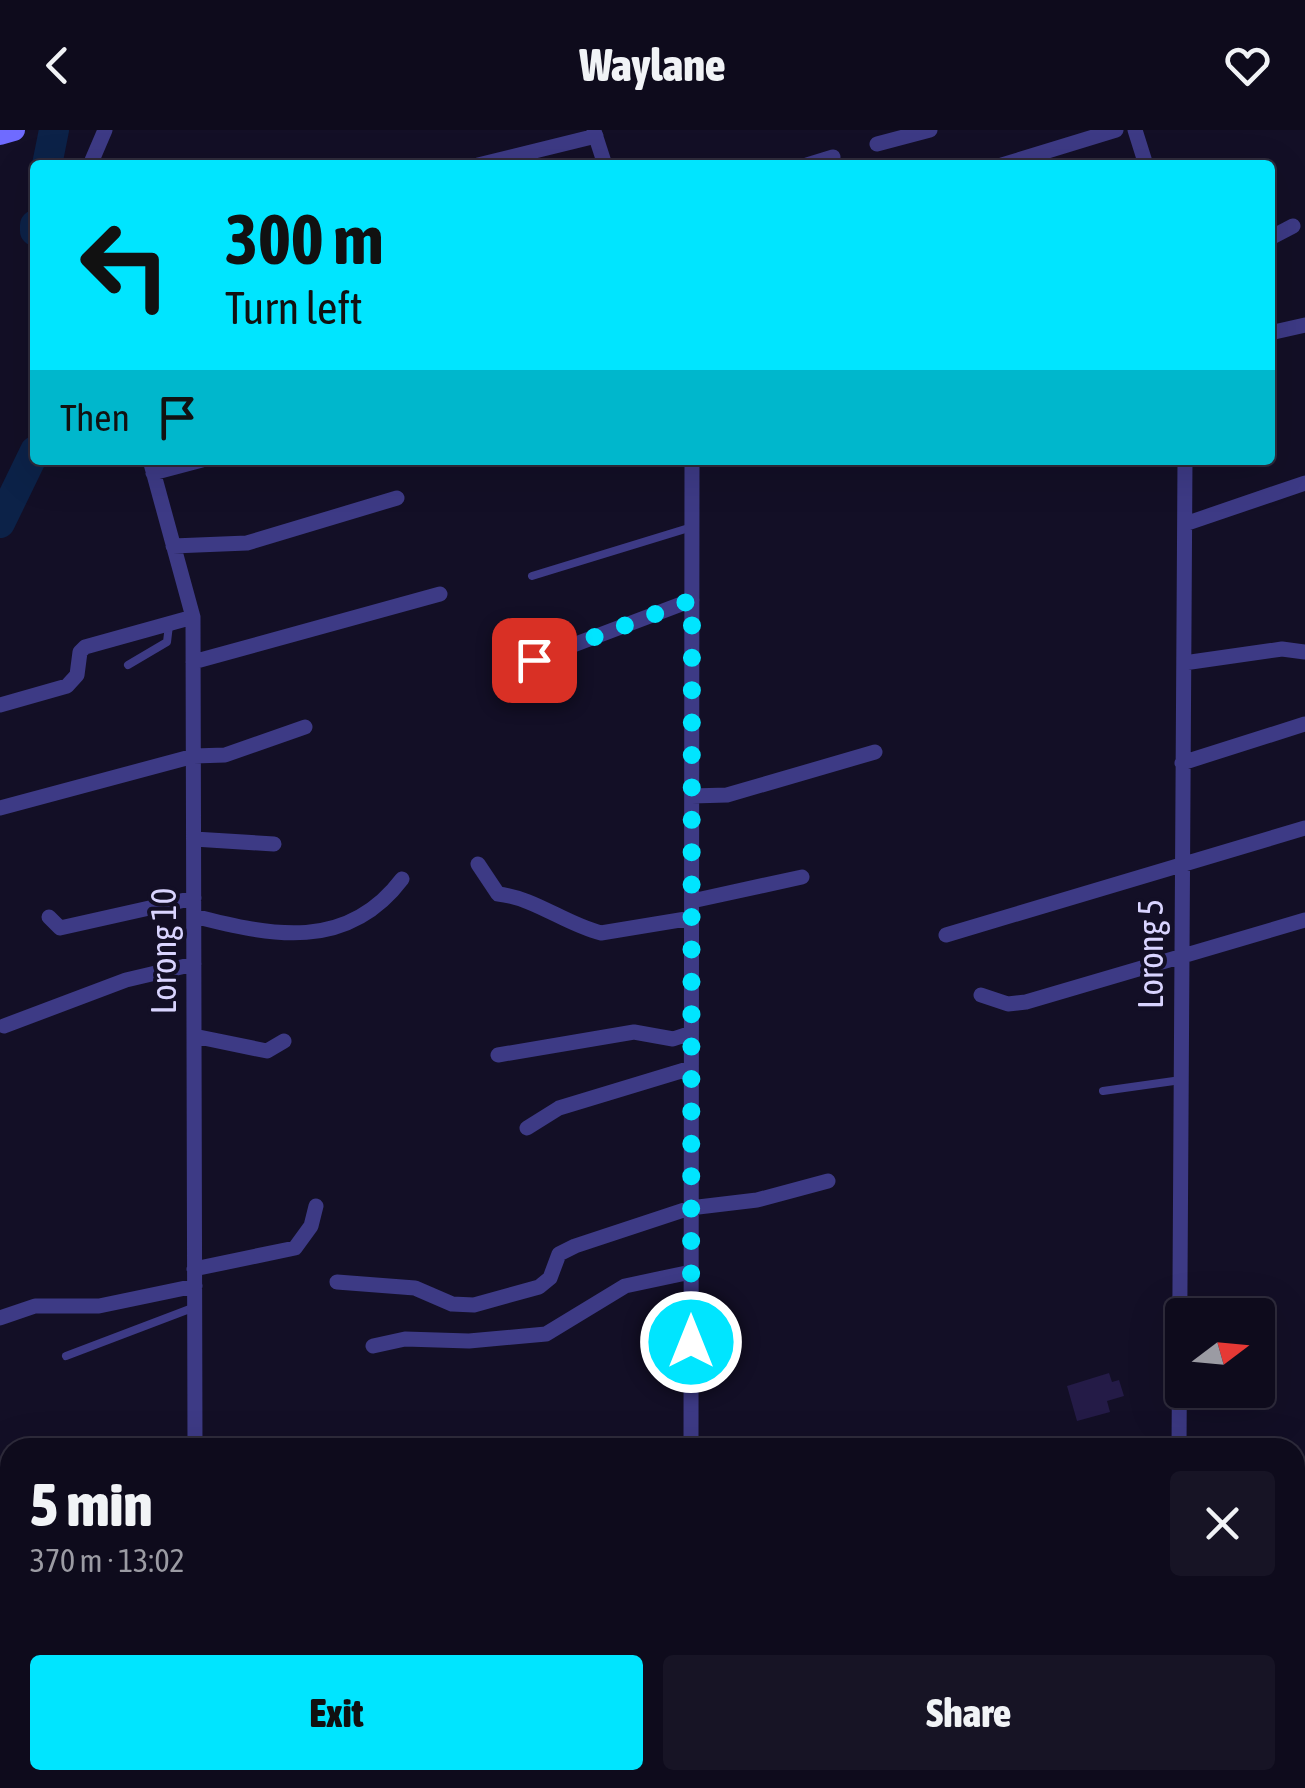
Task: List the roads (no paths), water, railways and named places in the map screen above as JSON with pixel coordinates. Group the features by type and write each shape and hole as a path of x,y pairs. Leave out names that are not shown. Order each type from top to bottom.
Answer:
{"street":[{"path":"92,160 105,130"},
{"path":"877,144 930,130"},
{"path":"1018,160 1116,130"},
{"path":"1135,130 1144,160"},
{"path":"496,160 595,133 603,160"},
{"path":"824,160 834,157"},
{"path":"1275,235 1293,226"},
{"path":"1275,332 1305,325"},
{"path":"691,1438 692,465"},
{"name":"Lorong 5","path":"1179,1438 1185,465"},
{"name":"Lorong 10","path":"152,466 193,617 195,1438"},
{"path":"1185,524 1305,483"},
{"path":"174,546 247,543 397,498"},
{"path":"193,662 440,594"},
{"path":"502,672 692,600"},
{"path":"0,705 67,686 77,675 80,652 86,647 193,617"},
{"path":"1184,662 1282,649 1305,652"},
{"path":"1182,763 1305,724"},
{"path":"0,808 194,756 225,754 306,728"},
{"path":"692,796 727,795 875,752"},
{"path":"946,936 1305,828"},
{"path":"194,839 274,844"},
{"path":"478,864 498,894 516,895 586,929 613,931 802,877"},
{"path":"194,916 294,936 358,920 385,901 402,880"},
{"path":"49,917 60,928 194,898"},
{"path":"981,995 1008,1004 1026,1002 1180,960 1305,920"},
{"path":"4,1026 126,980 194,964"},
{"path":"498,1055 634,1032 673,1038 692,1033"},
{"path":"194,1036 267,1050 284,1040"},
{"path":"527,1128 559,1108 691,1068"},
{"path":"337,1282 415,1288 452,1304 474,1304 539,1287 550,1278 559,1254 576,1246 690,1208 757,1200 828,1181"},
{"path":"0,1318 36,1306 99,1306 295,1248 311,1226 316,1206"},
{"path":"373,1346 405,1339 468,1341 546,1334 625,1286 691,1272"}],"lane":[{"path":"532,576 692,527"},
{"path":"128,665 166,642 169,625"},
{"path":"1103,1091 1181,1080"},
{"path":"66,1356 195,1307"}],"waterway":[{"path":"48,160 54,130"},
{"path":"0,523 30,461"}]}
